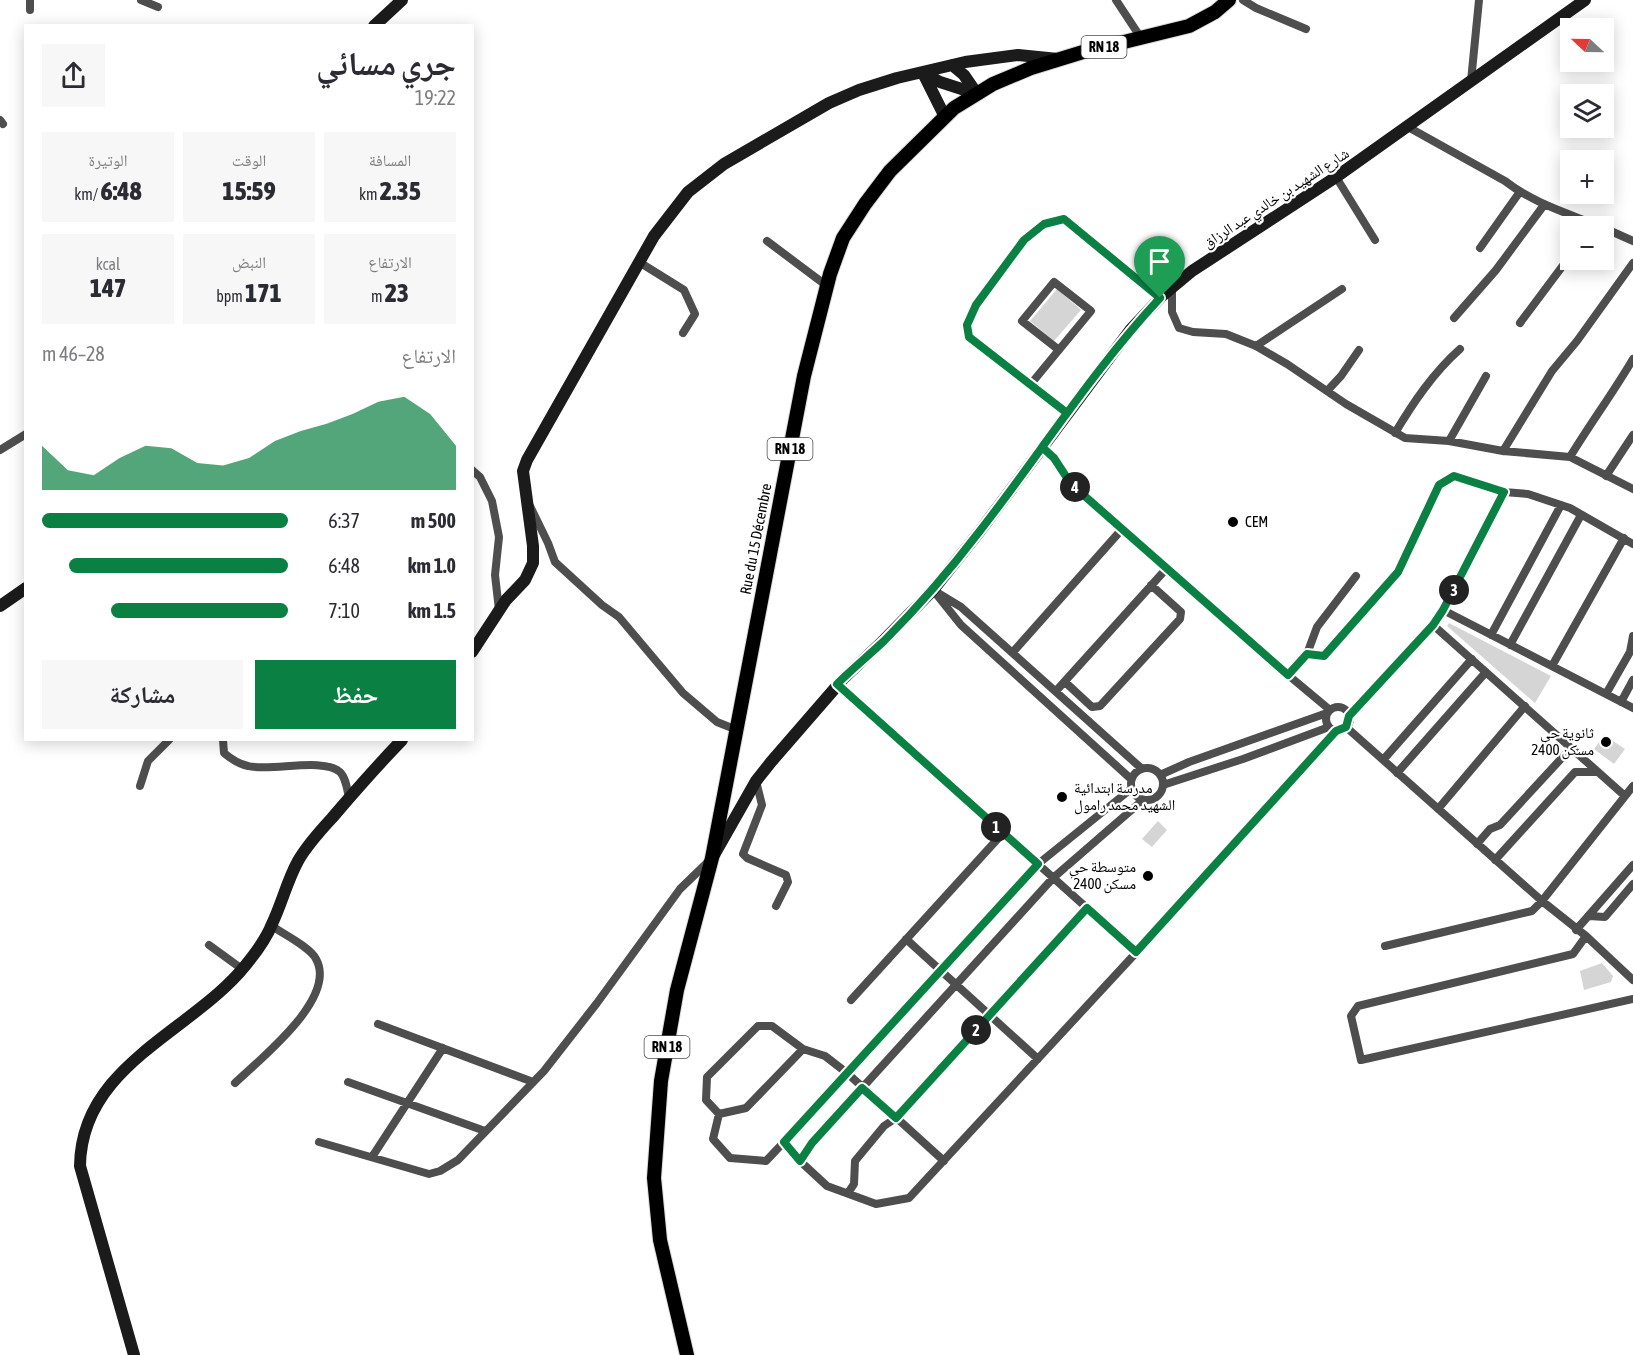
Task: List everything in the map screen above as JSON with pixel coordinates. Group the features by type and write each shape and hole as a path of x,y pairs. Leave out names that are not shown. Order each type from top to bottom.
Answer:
{"main road":[{"name":"Rue du 15 Décembre","path":"687,1355 660,1240 654,1178 662,1082 677,990 712,858 804,376 827,286 843,238 890,171 954,108 993,84 1031,68 1058,59 1190,26 1215,12 1229,0"}],"street":[{"path":"30,0 30,10"},
{"path":"141,0 158,7"},
{"path":"376,24 402,0"},
{"path":"1116,0 1141,38"},
{"path":"1243,0 1256,8 1306,29"},
{"path":"1471,81 1479,0"},
{"name":"شارع الشهيد بن خالدي عبد الرزاق","path":"712,858 756,781 837,684 933,590 1131,329 1160,298 1192,271 1336,177 1585,0"},
{"path":"474,649 499,610 525,580 533,563 533,546 523,471 527,460 639,262 659,229 688,192 724,164 829,104 859,90 952,65 1018,55 1058,59"},
{"path":"952,65 964,75 977,94"},
{"path":"923,72 940,82 977,94"},
{"path":"923,72 945,117"},
{"path":"1408,127 1505,182 1520,193 1569,216"},
{"path":"1336,177 1375,240"},
{"path":"1480,248 1520,193"},
{"path":"1454,318 1496,270 1544,205"},
{"path":"1067,413 969,337 967,325 976,305 1024,240 1044,224 1064,219 1160,298"},
{"path":"1614,232 1633,241"},
{"path":"767,241 827,286"},
{"path":"639,262 684,290 695,314 682,333"},
{"path":"1503,451 1552,371 1633,263"},
{"path":"1520,323 1560,269"},
{"path":"1030,385 1059,350 1091,311 1054,282 1022,321 1059,350"},
{"path":"1172,287 1172,312 1179,328 1193,332 1226,334 1256,346 1395,434 1405,438 1449,441 1503,451 1570,457 1633,489"},
{"path":"1256,346 1342,289"},
{"path":"1395,434 1413,404 1447,360 1460,349"},
{"path":"1327,391 1359,350"},
{"path":"1570,457 1633,359"},
{"path":"1449,441 1486,376"},
{"path":"0,450 24,435"},
{"path":"1606,476 1633,435"},
{"path":"1042,447 1054,458 1071,484 1329,712"},
{"path":"474,472 480,477 492,501 499,537 495,575 499,610"},
{"path":"1307,654 1324,656 1398,572 1439,485 1454,476 1504,492 1528,494 1561,505 1633,544"},
{"path":"1346,727 1349,716 1433,625 1504,492"},
{"path":"526,499 555,562 602,605 619,616 683,693 717,722 736,730"},
{"path":"1491,635 1561,505"},
{"path":"1510,645 1581,514"},
{"path":"1012,652 1122,528"},
{"path":"1552,666 1624,538"},
{"path":"1056,691 1167,568"},
{"path":"1288,675 1307,654 1317,627 1356,576"},
{"path":"1065,682 1092,706 1100,706 1180,619 1181,612 1151,585"},
{"path":"0,606 24,589"},
{"path":"933,590 961,607 1142,768"},
{"path":"933,590 961,625 1131,779"},
{"path":"1443,610 1633,708"},
{"path":"1433,625 1625,796"},
{"path":"1606,694 1630,652 1633,636"},
{"path":"1383,760 1472,659"},
{"path":"1625,662 1633,668"},
{"path":"1397,773 1486,672"},
{"path":"1621,702 1633,680"},
{"path":"837,684 1136,952"},
{"path":"1438,809 1525,706"},
{"path":"1160,775 1189,762 1341,708 1349,716"},
{"path":"1329,712 1326,721 1332,729"},
{"path":"1163,785 1332,729 1346,727 1542,901 1586,936 1633,980"},
{"path":"784,1142 800,1161 827,1186 876,1204 909,1198 1136,952 1332,729"},
{"path":"140,786 148,761 168,741"},
{"path":"223,741 224,753 248,767 314,765 333,768 341,773 349,798"},
{"path":"134,1355 80,1166 80,1145 88,1120 98,1100 111,1083 138,1057 221,989 257,951 272,926 298,860 315,837 401,741"},
{"path":"1477,844 1490,829 1500,825 1571,748"},
{"path":"800,1161 812,1143 1053,878 1143,800 1154,799 1158,795 1163,785 1160,775 1152,768 1142,768 1133,774 1131,779 1131,789 1143,800"},
{"path":"1495,860 1575,772 1598,772"},
{"path":"756,781 762,805 743,854 747,858 786,875 788,882 776,906"},
{"path":"1385,946 1532,911 1633,786"},
{"path":"719,1114 713,1139 730,1158 766,1161 1038,864 1131,789"},
{"path":"851,1000 1003,833"},
{"path":"319,1142 429,1174 440,1171 458,1160 533,1082 597,1003 680,889 712,858"},
{"path":"1576,930 1633,865"},
{"path":"1589,916 1605,917 1633,884"},
{"path":"848,1193 854,1184 855,1161 884,1126 896,1118 1087,908"},
{"path":"235,1083 284,1036 306,1011 317,988 320,972 316,958 272,926"},
{"path":"1586,936 1573,954 1358,1006 1351,1016 1361,1060 1633,999"},
{"path":"906,939 942,969 1038,1059"},
{"path":"209,945 242,969"},
{"path":"378,1024 533,1082"},
{"path":"719,1114 706,1100 707,1077 758,1026 772,1026 803,1049 825,1056 847,1073 944,1161"},
{"path":"372,1157 443,1048"},
{"path":"719,1114 747,1108 803,1049"},
{"path":"348,1082 485,1131"}],"shaded area":[{"path":"1057,289 1081,310 1054,341 1030,321"},
{"path":"1449,623 1551,676 1535,703 1447,626"},
{"path":"1604,735 1625,749 1614,764 1594,749"},
{"path":"1158,821 1167,830 1152,847 1142,839"},
{"path":"1602,963 1613,976 1611,982 1584,990 1580,971"}],"place":[{"name":"CEM","path":"1233,522"},
{"name":"ثانوية حي 2400 مسكن","path":"1606,742"},
{"name":"مدرسة ابتدائية الشهيد محمد رامول","path":"1062,797"},
{"name":"متوسطة حي 2400 مسكن","path":"1148,876"}],"route":[{"path":"1160,298 1064,219 1044,224 1024,240 976,305 967,325 969,337 1030,385 1067,413 1042,447 1054,458 1071,484 1288,675 1307,654 1324,656 1398,572 1439,485 1454,476 1504,492 1433,625 1349,716 1346,727 1336,731 1136,952 1087,908 896,1118 862,1088 812,1143 800,1161 784,1142 1038,864 837,684 933,590 980,531 1053,431 1131,329 1160,298"}]}
